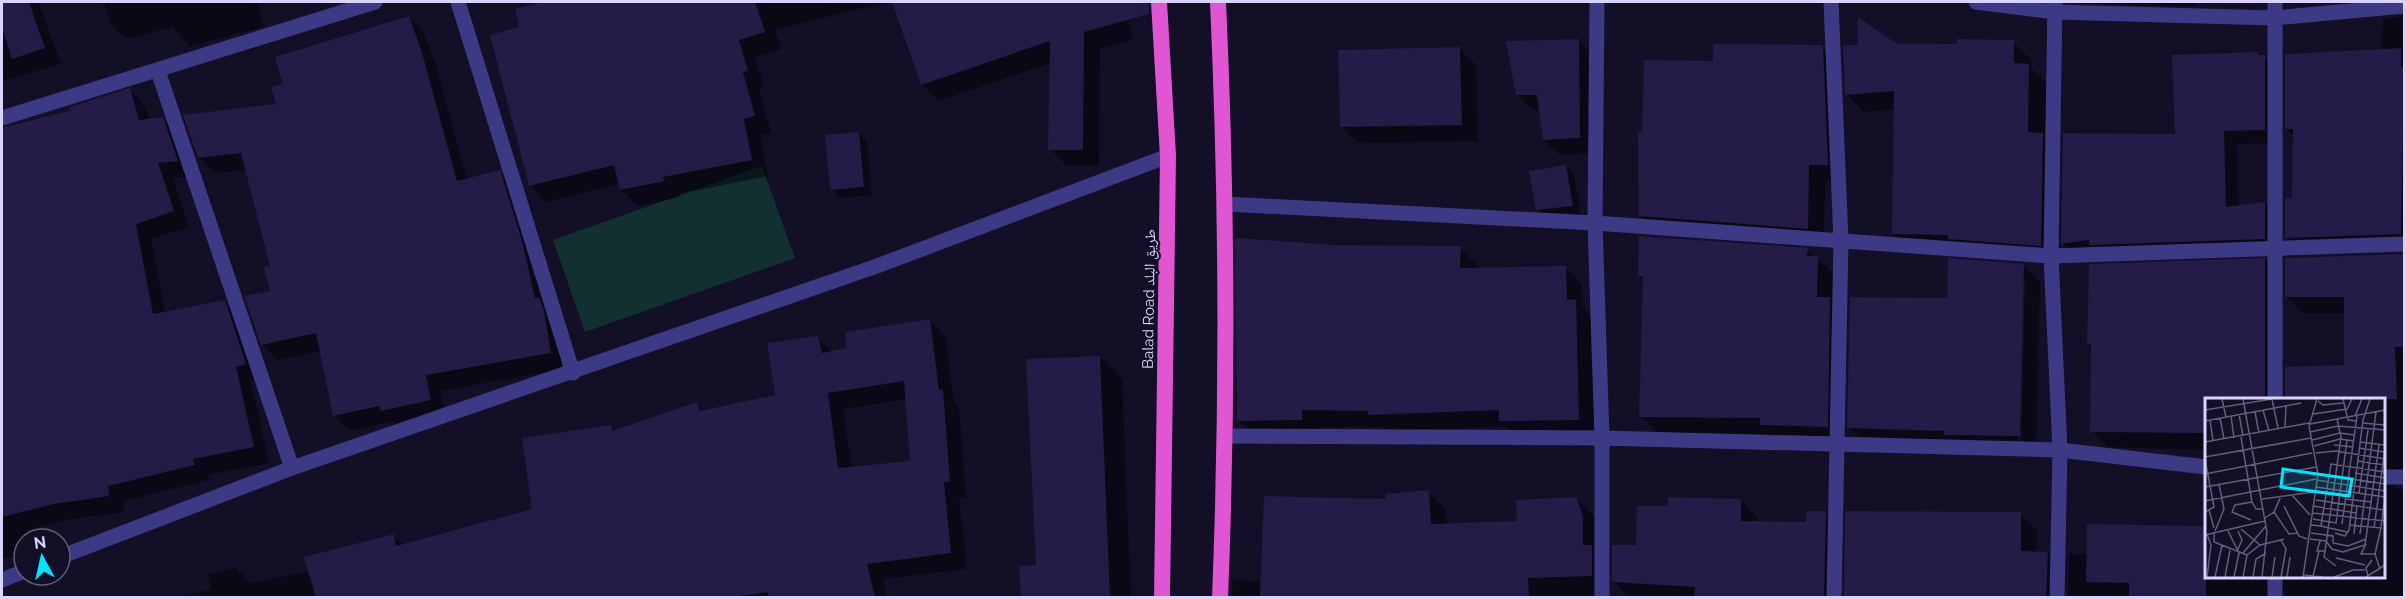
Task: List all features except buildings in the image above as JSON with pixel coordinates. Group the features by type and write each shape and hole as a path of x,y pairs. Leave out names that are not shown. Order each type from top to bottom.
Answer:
{"highway":[{"name":"Balad Road طريق البلد","path":"1159,2 1168,156 1162,597"},
{"path":"1218,2 1225,204 1227,436 1220,597"}],"street":[{"path":"2,118 375,2"},
{"path":"458,2 573,373"},
{"path":"1597,2 1595,223 1602,438 1602,597"},
{"path":"1831,2 1841,240 1834,597"},
{"path":"1976,2 2274,18 2404,6"},
{"path":"2275,2 2275,398"},
{"path":"2055,7 2051,256 2060,450 2057,597"},
{"path":"158,71 292,468"},
{"path":"72,552 292,468 878,266 1168,156"},
{"path":"1225,204 1595,223 2051,256 2404,244"},
{"path":"1227,436 1602,438 2060,450 2205,467"},
{"path":"2385,477 2404,477"},
{"path":"2275,578 2275,597"}],"green space":[{"path":"762,166 795,258 585,332 553,240"}]}
